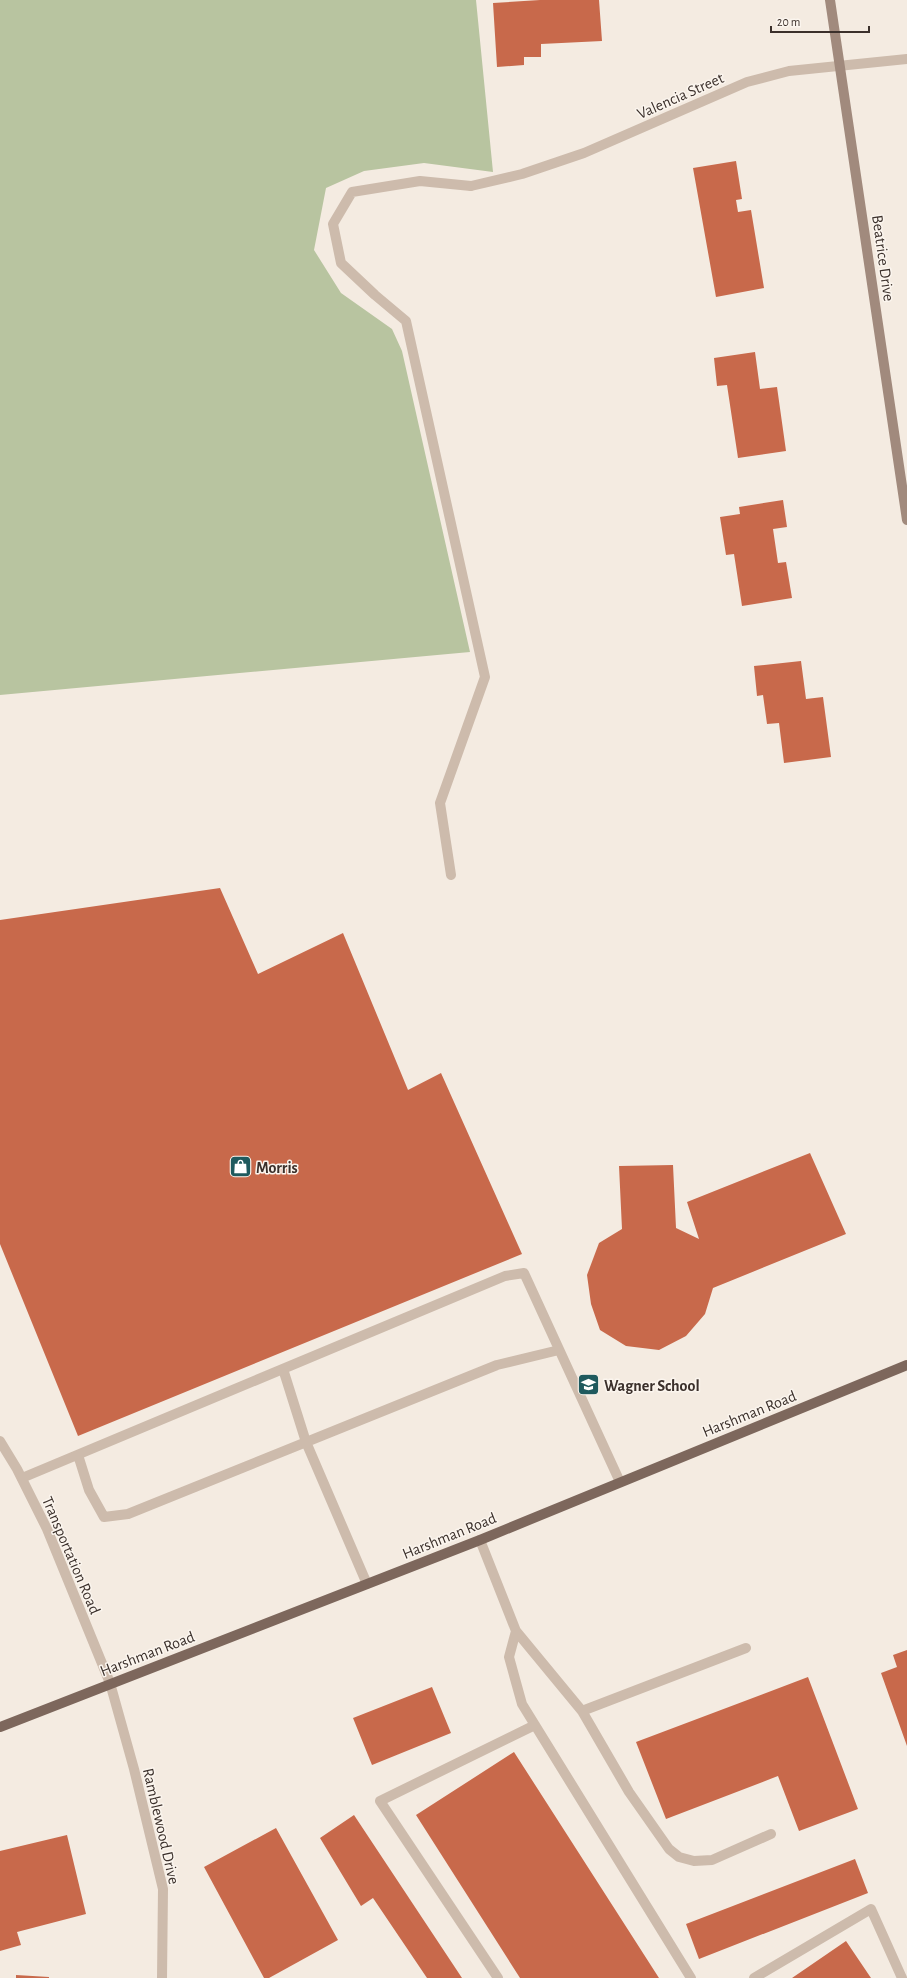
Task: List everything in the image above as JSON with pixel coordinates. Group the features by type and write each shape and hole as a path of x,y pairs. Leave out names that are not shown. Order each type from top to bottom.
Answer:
{"main road":[{"name":"Harshman Road","path":"0,1727 480,1540 907,1365"}],"street":[{"name":"Beatrice Drive","path":"830,0 907,520"},
{"name":"Valencia Street","path":"451,875 440,803 485,677 406,321 374,295 341,263 333,224 352,192 420,181 471,186 522,174 584,154 747,82 789,71 907,59"},
{"path":"22,1478 505,1276 524,1273 620,1482"},
{"path":"78,1455 89,1490 104,1517 128,1514 497,1365 559,1350"},
{"path":"282,1369 306,1442 367,1584"},
{"name":"Transportation Road","path":"0,1441 22,1478 47,1528 110,1683"},
{"path":"480,1540 516,1631 582,1711 629,1792 669,1850 679,1857 694,1861 712,1860 771,1834"},
{"path":"516,1631 509,1657 522,1704 691,1978"},
{"path":"582,1711 746,1648"},
{"name":"Ramblewood Drive","path":"110,1683 134,1769 163,1889 162,1978"},
{"path":"498,1978 380,1801 535,1726"},
{"path":"754,1978 870,1909 902,1978"}],"green space":[{"path":"0,0 476,0 493,172 424,163 364,171 326,188 314,250 341,293 392,329 402,351 470,652 0,695"}],"building":[{"path":"540,0 599,0 602,41 541,44 541,57 524,57 524,65 497,67 493,3"},
{"path":"736,161 742,199 736,200 738,212 751,210 764,288 716,297 693,168"},
{"path":"755,352 760,389 777,387 786,451 738,458 727,385 717,386 714,358"},
{"path":"783,500 787,527 773,529 778,563 786,562 792,598 742,606 734,554 726,555 720,517 740,514 739,507"},
{"path":"801,661 806,699 823,697 831,757 784,763 779,723 767,724 763,695 757,696 754,666"},
{"name":"Morris","path":"220,888 258,974 343,933 408,1090 441,1073 522,1254 78,1436 0,1244 0,920"},
{"path":"810,1153 846,1234 713,1288 705,1314 686,1336 659,1350 626,1346 600,1330 591,1304 587,1275 599,1243 622,1229 619,1166 673,1165 676,1228 699,1239 687,1202"},
{"path":"907,1650 907,1746 881,1673 897,1667 893,1655"},
{"path":"808,1677 858,1809 799,1831 778,1776 666,1819 636,1742"},
{"path":"432,1687 451,1733 372,1765 353,1718"},
{"path":"514,1752 659,1978 520,1978 416,1815"},
{"path":"354,1815 462,1978 427,1978 373,1898 361,1906 320,1838"},
{"path":"276,1828 338,1940 269,1978 264,1978 204,1867"},
{"path":"67,1835 86,1914 17,1932 21,1945 0,1951 0,1851"},
{"path":"855,1859 868,1893 699,1959 686,1924"},
{"path":"846,1941 871,1978 792,1978"},
{"path":"16,1975 49,1977 49,1978 16,1978"}],"place":[{"name":"Morris","path":"241,1167"},
{"name":"Wagner School","path":"588,1385"}]}
